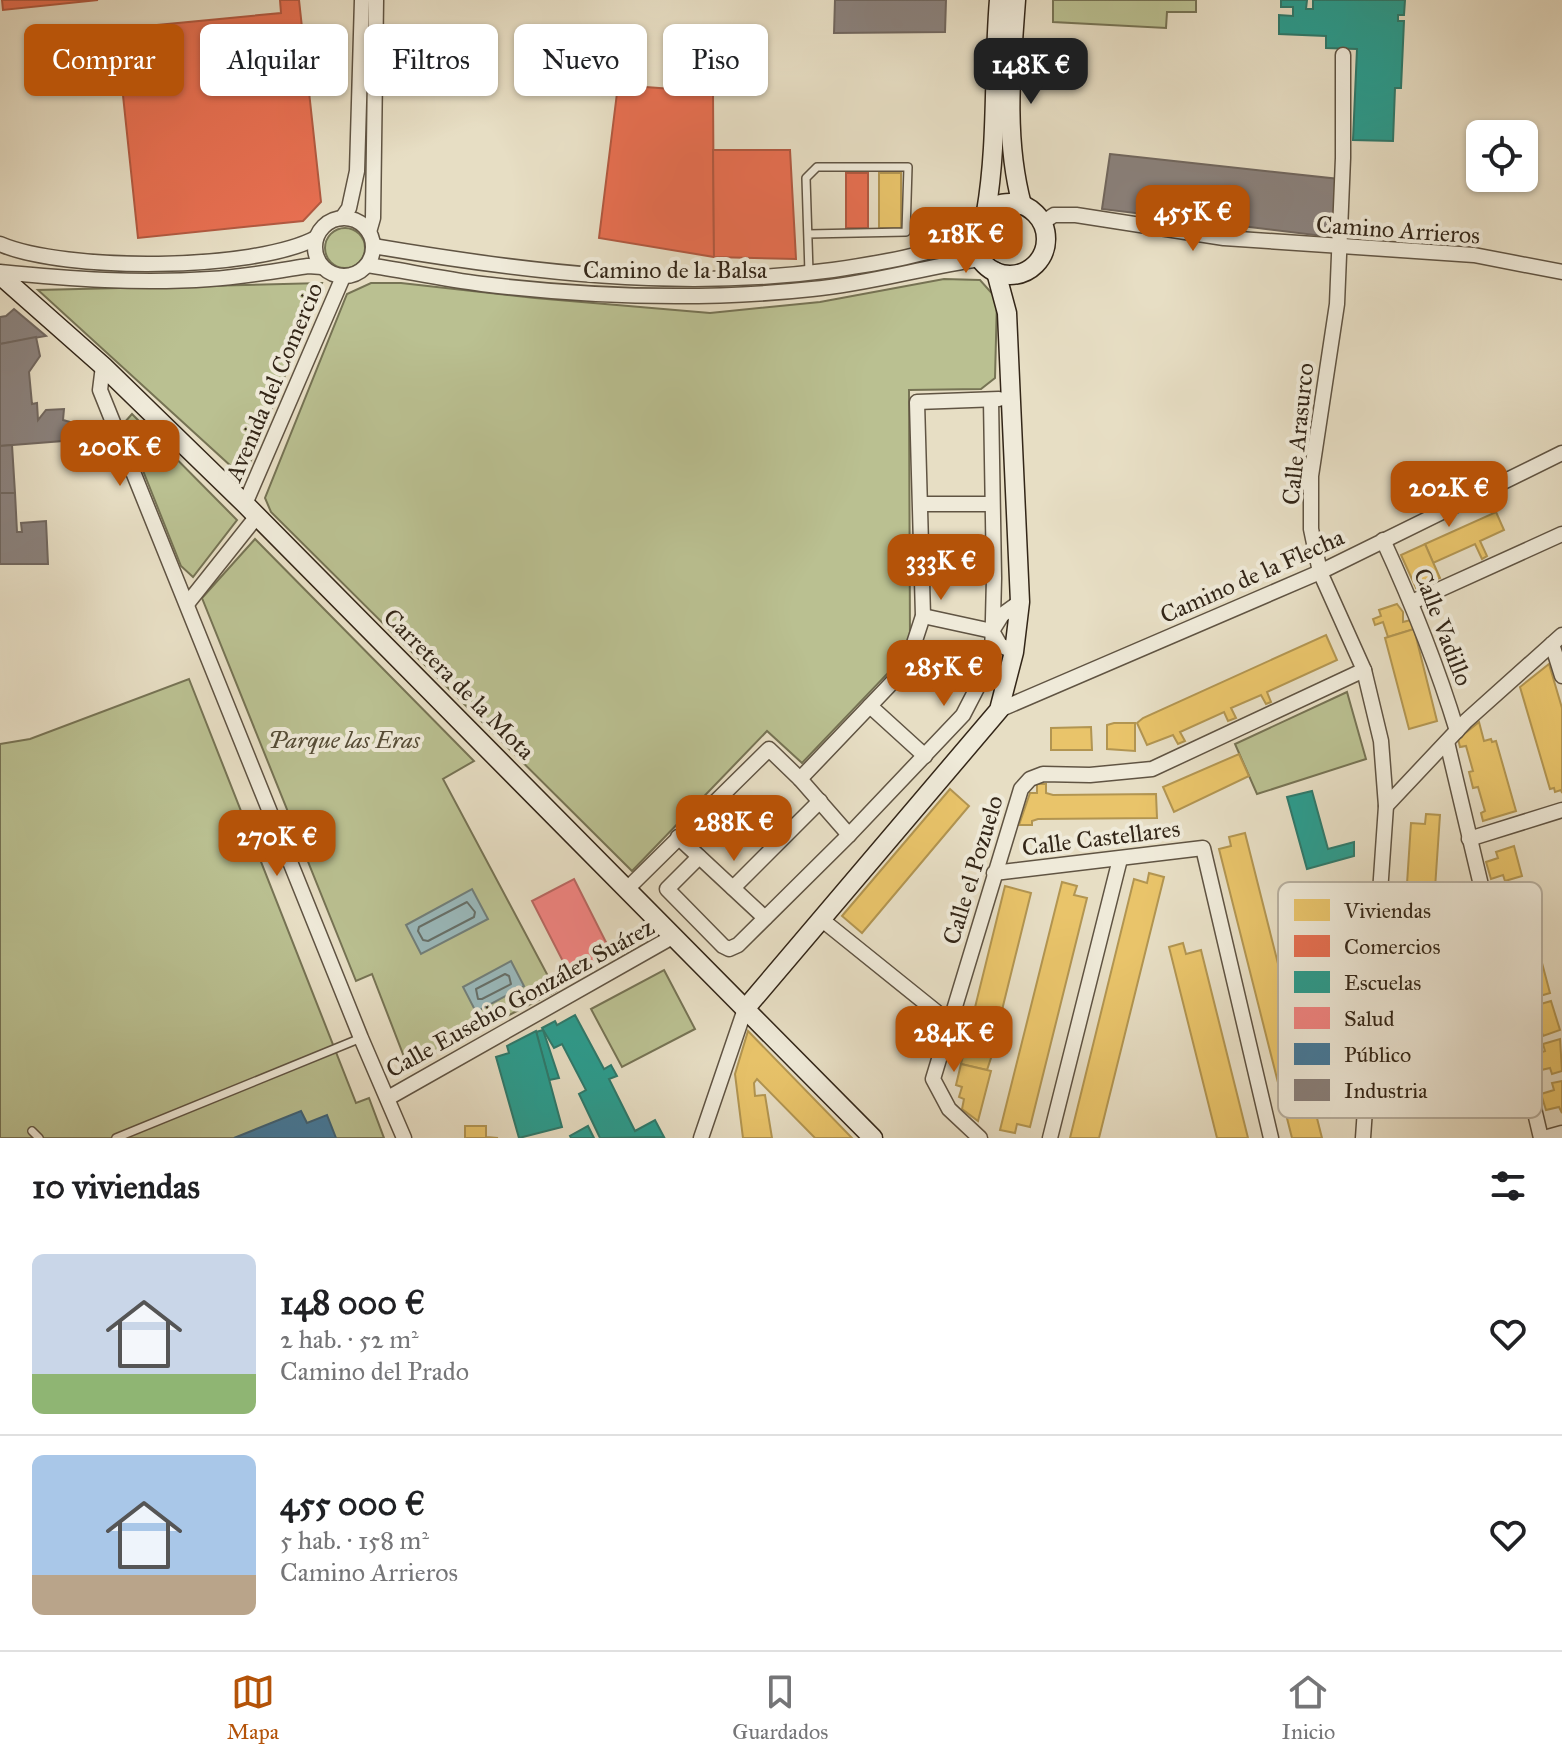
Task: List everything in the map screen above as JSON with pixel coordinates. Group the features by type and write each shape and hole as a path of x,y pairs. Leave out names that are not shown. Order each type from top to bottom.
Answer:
{"main road":[{"path":"986,212 1003,204 1022,205 1031,211 1042,223 1046,243 1037,262 1020,274 1004,275 980,259 974,244 976,227 986,212 993,171 994,57 999,0"},
{"path":"1016,0 1010,74 1010,140 1013,172 1022,205"},
{"path":"745,1009 999,710 1014,652 1020,602 1007,313 996,272"},
{"name":"Carretera de la Mota","path":"0,274 103,366 251,510 873,1138"},
{"path":"1007,313 1020,274"}],"street":[{"path":"342,218 349,208 357,171 362,0"},
{"path":"316,238 315,254 328,272 343,277 357,274 368,265 373,218 376,0"},
{"name":"Calle Arasurco","path":"1343,55 1343,158 1337,304 1311,476 1311,529 1320,572 1364,670 1381,741 1386,806 1381,882"},
{"name":"Camino Arrieros","path":"1042,223 1054,215 1076,215 1224,238 1474,255 1562,272"},
{"path":"0,244 48,257 113,264 174,263 298,248 316,238 326,224 342,218 357,221 371,239"},
{"name":"Camino de la Balsa","path":"371,239 489,266 648,280 730,279 809,273 878,263 945,248 974,236"},
{"name":"Camino de la Balsa","path":"368,265 481,284 539,289 644,296 733,296 882,280 980,259"},
{"path":"0,274 164,281 322,267"},
{"name":"Avenida del Comercio","path":"187,604 251,510 343,277"},
{"path":"103,366 100,390 404,1138"},
{"path":"800,779 906,668 923,616 917,402 1011,399"},
{"path":"699,857 667,889 729,949 738,945 849,835 963,715 992,659 991,400"},
{"name":"Camino de la Flecha","path":"999,710 1320,572 1562,453"},
{"path":"921,504 990,504"},
{"path":"1412,602 1562,534"},
{"name":"Calle Vadillo","path":"1383,540 1412,602 1440,674 1479,882"},
{"path":"992,631 1002,615 1020,602"},
{"path":"923,616 992,631 1000,645 1014,652"},
{"path":"1386,806 1452,736 1557,640"},
{"path":"1557,640 1562,676"},
{"name":"Calle el Pozuelo","path":"962,1133 933,1079 1021,789 1030,779 1043,774 1090,775 1152,769 1364,670"},
{"path":"870,706 925,756"},
{"path":"627,889 769,749 849,835"},
{"path":"733,888 820,801"},
{"path":"1469,839 1562,810"},
{"path":"678,837 765,918"},
{"name":"Calle Castellares","path":"994,873 1203,848 1271,1138"},
{"path":"1050,1138 1120,859"},
{"path":"821,919 949,1022"},
{"name":"Calle Eusebio González Suárez","path":"388,1098 674,936"},
{"path":"701,1138 745,1009"},
{"name":"Calle Arasurco","path":"1363,1138 1364,1118"},
{"name":"Calle Vadillo","path":"1537,1118 1542,1138"},
{"path":"962,1133 980,1138"},
{"path":"1542,1138 1562,1133"}],"lane":[{"path":"808,234 906,232 908,167 817,167 806,178 809,273"},
{"path":"116,1138 361,1038"},
{"path":"32,1131 39,1138"}],"green space":[{"path":"1053,0 1196,0 1196,12 1167,12 1166,28 1053,22"},
{"path":"345,228 359,234 365,248 359,262 345,268 331,262 325,248 331,234"},
{"path":"944,279 980,280 997,299 995,378 981,389 909,390 910,639 889,672 802,763 767,731 632,871 271,512 265,498 347,294 371,283 401,283 710,313 820,302"},
{"path":"322,283 244,478 38,290"},
{"path":"132,414 237,520 193,577 181,566 124,423"},
{"name":"Parque las Eras","path":"255,539 474,761 443,779 556,991 408,1067 372,974 356,981 202,598"},
{"path":"189,679 356,1103 369,1098 384,1138 0,1138 0,744 30,739"},
{"path":"1347,692 1366,759 1257,794 1235,744"},
{"path":"664,970 695,1029 622,1067 591,1009"}],"water":[{"path":"472,889 488,919 421,954 406,925"},
{"path":"511,961 524,986 476,1012 463,987"}],"building: Viviendas":[{"path":"879,173 901,173 901,228 879,228"},
{"path":"1496,512 1504,530 1480,541 1487,556 1482,559 1475,544 1433,563 1425,544"},
{"path":"1425,544 1440,578 1416,588 1401,555"},
{"path":"1397,604 1403,612 1403,622 1411,620 1414,629 1388,637 1383,622 1375,625 1373,619 1381,616 1379,610"},
{"path":"1414,629 1437,721 1409,729 1385,638"},
{"path":"1326,635 1337,660 1267,692 1271,702 1266,704 1261,695 1231,708 1236,718 1228,721 1224,712 1180,732 1185,741 1178,744 1173,735 1147,745 1137,723 1143,718"},
{"path":"1549,664 1562,708 1562,793 1561,790 1555,792 1554,788 1550,789 1520,687"},
{"path":"1479,722 1484,741 1496,741 1516,811 1483,821 1481,813 1485,811 1478,787 1473,788 1469,772 1473,771 1466,746 1460,747 1458,739"},
{"path":"1135,723 1135,751 1107,749 1107,725"},
{"path":"1091,727 1092,750 1051,750 1051,728"},
{"path":"1239,754 1249,776 1174,812 1163,787"},
{"path":"1037,784 1046,784 1046,793 1053,795 1156,794 1157,818 1038,819 1032,821 1032,825 1019,825 1030,793 1037,793"},
{"path":"950,789 969,806 862,933 842,916"},
{"path":"1426,814 1440,815 1435,882 1407,882 1411,823 1425,824"},
{"path":"1245,833 1278,964 1278,1083 1219,849 1231,846 1229,837"},
{"path":"1514,846 1522,876 1505,881 1503,875 1491,879 1486,862 1498,858 1496,852"},
{"path":"1149,873 1164,877 1099,1138 1070,1138 1134,879 1147,883"},
{"path":"1062,882 1077,886 1074,895 1087,898 1030,1127 1017,1124 1015,1133 1000,1130"},
{"path":"1005,886 1031,893 1003,1006 1002,1017 1006,1018 997,1053 993,1052 987,1070 961,1064"},
{"path":"1183,943 1186,954 1201,950 1248,1138 1217,1138 1169,947"},
{"path":"1542,963 1550,993 1542,995"},
{"path":"1551,1001 1560,1030 1543,1036 1542,1032 1542,1004"},
{"path":"748,1031 852,1138 815,1138 757,1079 754,1083 755,1096 765,1095 772,1138 743,1138 735,1074"},
{"path":"1560,1039 1562,1071 1552,1074 1550,1068 1542,1070 1543,1044"},
{"path":"961,1064 991,1071 978,1121 962,1109 964,1099 959,1097 962,1087 956,1085"},
{"path":"1562,1081 1562,1113 1559,1107 1546,1110 1542,1094 1554,1090 1552,1083"},
{"path":"1287,1118 1317,1118 1322,1138 1292,1138"},
{"path":"465,1126 486,1126 486,1137 498,1138 465,1138"}],"building: Comercios":[{"path":"2,0 98,0 3,10"},
{"path":"280,0 299,0 302,24 200,24 200,96 309,96 321,202 303,221 138,238 123,96 184,96 184,24 168,24 281,13"},
{"path":"647,87 663,88 663,96 713,96 714,257 599,238 617,96 647,96"},
{"path":"713,150 790,150 796,259 714,257"},
{"path":"846,173 868,173 868,228 846,228"}],"building: Escuelas":[{"path":"1281,0 1307,0 1306,9 1313,9 1313,0 1405,0 1404,15 1398,15 1398,21 1404,21 1401,88 1395,88 1393,141 1353,140 1357,49 1326,48 1326,36 1279,34 1279,15 1293,16 1293,7 1281,7"},
{"path":"1312,791 1328,849 1354,842 1354,856 1307,869 1287,797"},
{"path":"575,1015 604,1069 611,1065 617,1076 609,1079 635,1131 655,1120 664,1137 600,1138 579,1094 586,1090 562,1044 554,1048 542,1028 555,1021 557,1025"},
{"path":"543,1030 559,1078 549,1080 536,1032"},
{"path":"536,1031 562,1127 519,1138 496,1057 509,1053 507,1046"},
{"path":"588,1126 594,1138 571,1138 570,1136"}],"building: Salud":[{"path":"574,879 613,956 571,977 532,901"}],"building: Público":[{"path":"301,1111 307,1123 327,1115 336,1138 234,1138"}],"building: Industria":[{"path":"835,0 946,0 945,32 834,33"},
{"path":"1110,154 1339,179 1331,237 1102,209"},
{"path":"14,309 46,336 0,344 0,317"},
{"path":"36,337 40,356 29,372 32,404 37,403 38,420 46,410 64,409 63,420 70,422 63,441 0,446 0,344"},
{"path":"12,445 15,493 0,493 0,446"},
{"path":"0,493 15,493 17,532 22,532 21,523 46,521 48,564 0,564"}]}
